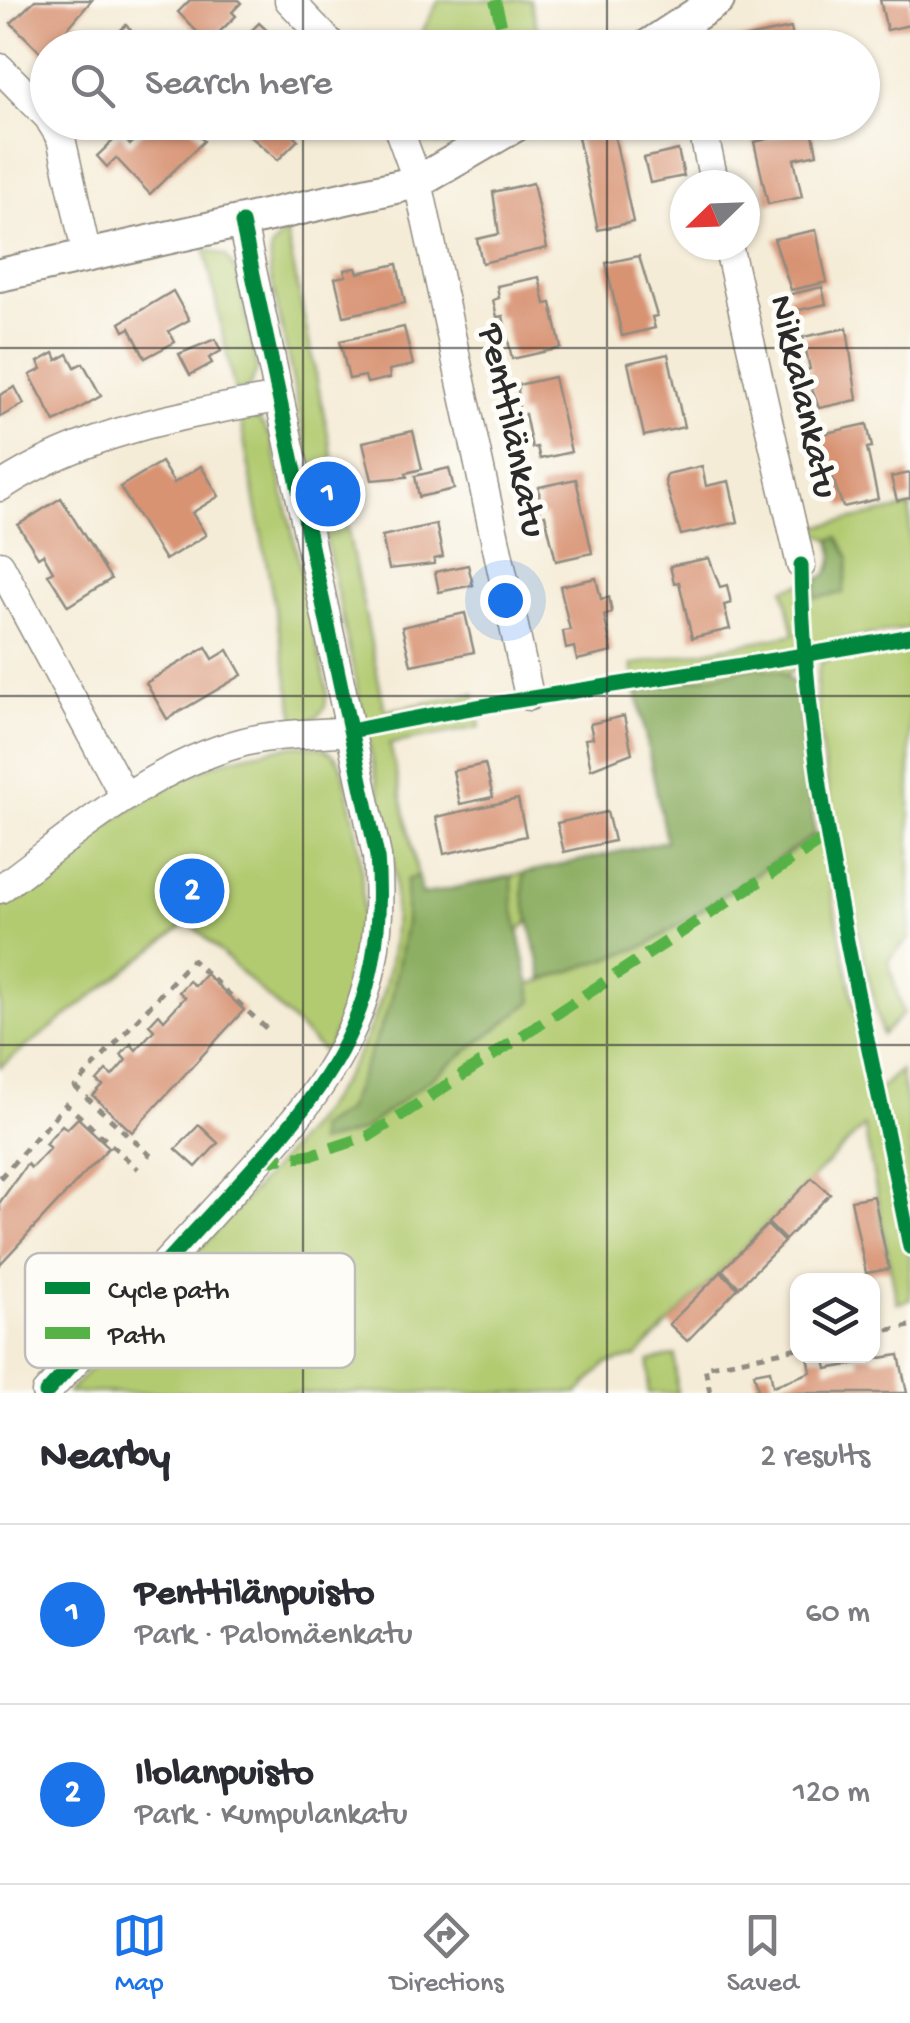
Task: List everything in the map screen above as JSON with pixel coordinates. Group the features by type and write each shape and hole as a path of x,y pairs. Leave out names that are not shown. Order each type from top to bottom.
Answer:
{"street":[{"path":"289,0 318,30"},
{"path":"688,30 712,2"},
{"path":"0,68 30,100"},
{"path":"62,140 87,256"},
{"name":"Penttilänkatu","path":"403,140 418,182 529,696"},
{"path":"0,276 418,182 490,140"},
{"path":"705,140 712,170"},
{"path":"174,1253 308,1106 346,1046 374,962 381,906 377,856 242,223"},
{"name":"Nikkalankatu","path":"731,260 800,564"},
{"path":"0,487 85,442 127,428 279,398"},
{"path":"0,564 125,798"},
{"path":"0,889 170,770 225,748 265,738 351,731"},
{"path":"46,1393 69,1368"}],"path":[{"path":"152,1156 76,1088 192,960 269,1030"},
{"path":"0,1178 66,1104 138,1169"},
{"path":"880,1332 910,1326"},
{"path":"710,1393 705,1366 790,1350"}],"green space":[{"path":"439,0 530,0 538,30 423,30"},
{"path":"423,140 467,140 455,147"},
{"path":"286,230 385,711 474,694 480,727 390,744 422,895 595,858 357,1086 346,1111 318,1128 362,1131 532,1001 529,985 648,945 820,833 872,1096 900,1070 910,1122 910,1300 897,1303 864,1126 636,1357 606,1364 578,1393 68,1393 91,1368 355,1368 355,1253 196,1253 300,1137 356,1058 375,1016 389,970 395,918 393,859 270,272 271,249"},
{"path":"205,249 226,256 238,275 257,370 250,386 235,393"},
{"path":"240,418 259,420 272,440 327,690 325,707 317,717 296,724"},
{"path":"910,507 910,628 822,643 657,795 632,665 794,634 784,589 826,576 834,558 830,540 810,528"},
{"path":"838,537 849,558 843,593 814,598 818,580 833,563 830,540"},
{"path":"910,641 910,938 888,960 903,1014 882,1035 838,840 819,727 817,686 822,661"},
{"path":"756,667 781,672 796,685 815,834 648,945 543,980 523,894 524,873 666,841 637,691"},
{"path":"296,745 323,748 340,764 361,862 357,959 350,991 325,1053 189,922 0,1067 0,907 108,824 165,788 227,760"},
{"path":"418,876 422,895 512,876 513,905 533,1001 362,1131 318,1143 318,1128 346,1111 391,1002 406,922 406,880"},
{"path":"675,1355 677,1393 648,1393 649,1361"}],"building":[{"path":"35,0 92,0 66,30 30,30 30,42 11,23"},
{"path":"190,0 241,3 232,12 236,16 221,30 195,30 178,12"},
{"path":"880,0 910,0 910,25 887,30"},
{"path":"114,140 125,140 130,145 135,140 204,141 150,194 116,158 107,167 97,156"},
{"path":"255,140 298,140 278,160"},
{"path":"579,140 615,140 633,222 598,230"},
{"path":"814,140 817,154 794,159 802,197 768,204 754,142"},
{"path":"678,150 683,170 670,170 670,179 650,183 644,158"},
{"path":"533,183 547,248 482,263 477,239 499,234 493,192"},
{"path":"816,230 827,282 791,290 774,239"},
{"path":"639,256 657,316 652,317 655,328 622,336 606,263"},
{"path":"397,264 405,303 344,316 335,278 346,276 344,270 356,268 358,273"},
{"path":"539,277 545,304 551,303 561,348 512,359 503,316 497,317 493,300 499,298 497,286"},
{"path":"822,287 826,304 790,312 787,295"},
{"path":"173,291 189,320 169,331 175,342 145,358 130,328 124,331 120,323"},
{"path":"404,327 413,365 389,370 390,378 367,383 365,376 349,379 340,341"},
{"path":"847,328 857,400 819,408 805,371 810,369 803,337"},
{"path":"215,339 221,351 209,358 212,363 190,375 179,354"},
{"path":"54,353 57,360 68,354 75,367 83,363 101,396 55,422 30,375 42,369 38,362"},
{"path":"668,354 684,427 644,436 628,363"},
{"path":"554,377 571,452 540,459 537,447 532,448 525,414 519,415 518,385"},
{"path":"15,387 24,404 0,417 0,395"},
{"path":"867,424 872,447 867,448 878,499 843,507 828,465 823,467 822,434"},
{"path":"413,431 422,469 406,473 407,477 372,480 363,442"},
{"path":"161,462 174,483 201,466 219,496 192,513 206,535 165,560 120,487"},
{"path":"702,466 706,486 729,481 738,522 681,535 665,482 667,474"},
{"path":"449,468 454,489 419,497 415,476"},
{"path":"910,473 910,498 897,501 891,477"},
{"path":"576,479 592,553 556,561 545,515 540,516 539,487"},
{"path":"61,498 111,579 68,606 48,574 53,571 43,554 38,557 18,525"},
{"path":"436,524 443,557 434,559 434,564 389,569 382,536"},
{"path":"709,558 720,587 727,585 731,603 724,605 730,629 692,638 679,582 674,583 670,566"},
{"path":"468,565 473,585 439,592 435,572"},
{"path":"596,578 601,599 609,597 612,613 604,615 612,652 577,660 574,647 566,649 563,631 570,630 560,586"},
{"path":"465,613 474,652 411,665 402,627"},
{"path":"206,647 213,659 228,650 242,675 167,719 146,683"},
{"path":"624,716 632,753 591,769 585,739 593,738 590,724"},
{"path":"485,764 493,797 460,804 453,771"},
{"path":"518,799 526,836 444,854 436,817"},
{"path":"607,812 614,841 564,852 557,823"},
{"path":"206,974 244,1010 132,1132 93,1096 103,1086 97,1081 106,1071 112,1076 126,1060 121,1055 131,1044 136,1050 154,1030 149,1025 159,1014 164,1020 185,997 179,992 189,981 195,986"},
{"path":"78,1118 109,1147 0,1264 0,1202 27,1164 31,1168 50,1148 45,1144 62,1125 67,1129"},
{"path":"199,1125 218,1143 196,1167 176,1149"},
{"path":"812,1178 830,1194 785,1240 768,1223"},
{"path":"874,1196 889,1269 866,1273 851,1200"},
{"path":"767,1225 784,1242 739,1287 722,1270"},
{"path":"721,1272 738,1288 687,1341 669,1324"},
{"path":"899,1355 907,1393 749,1393 758,1389 754,1373 770,1370 773,1386 811,1372 809,1363 826,1363 827,1369 880,1363 880,1358"}],"marked path":[{"path":"495,0 502,30"},
{"path":"259,1162 314,1154 369,1136 830,835"}],"cycle path":[{"path":"175,1253 284,1133 339,1054 358,1013 372,966 378,915 377,856 242,223"},
{"path":"801,565 813,736 825,822 910,1247"},
{"path":"351,731 910,636"},
{"path":"46,1393 69,1368"}],"place":[{"name":"Penttilänpuisto","path":"328,494"},
{"name":"Ilolanpuisto","path":"192,891"}]}
